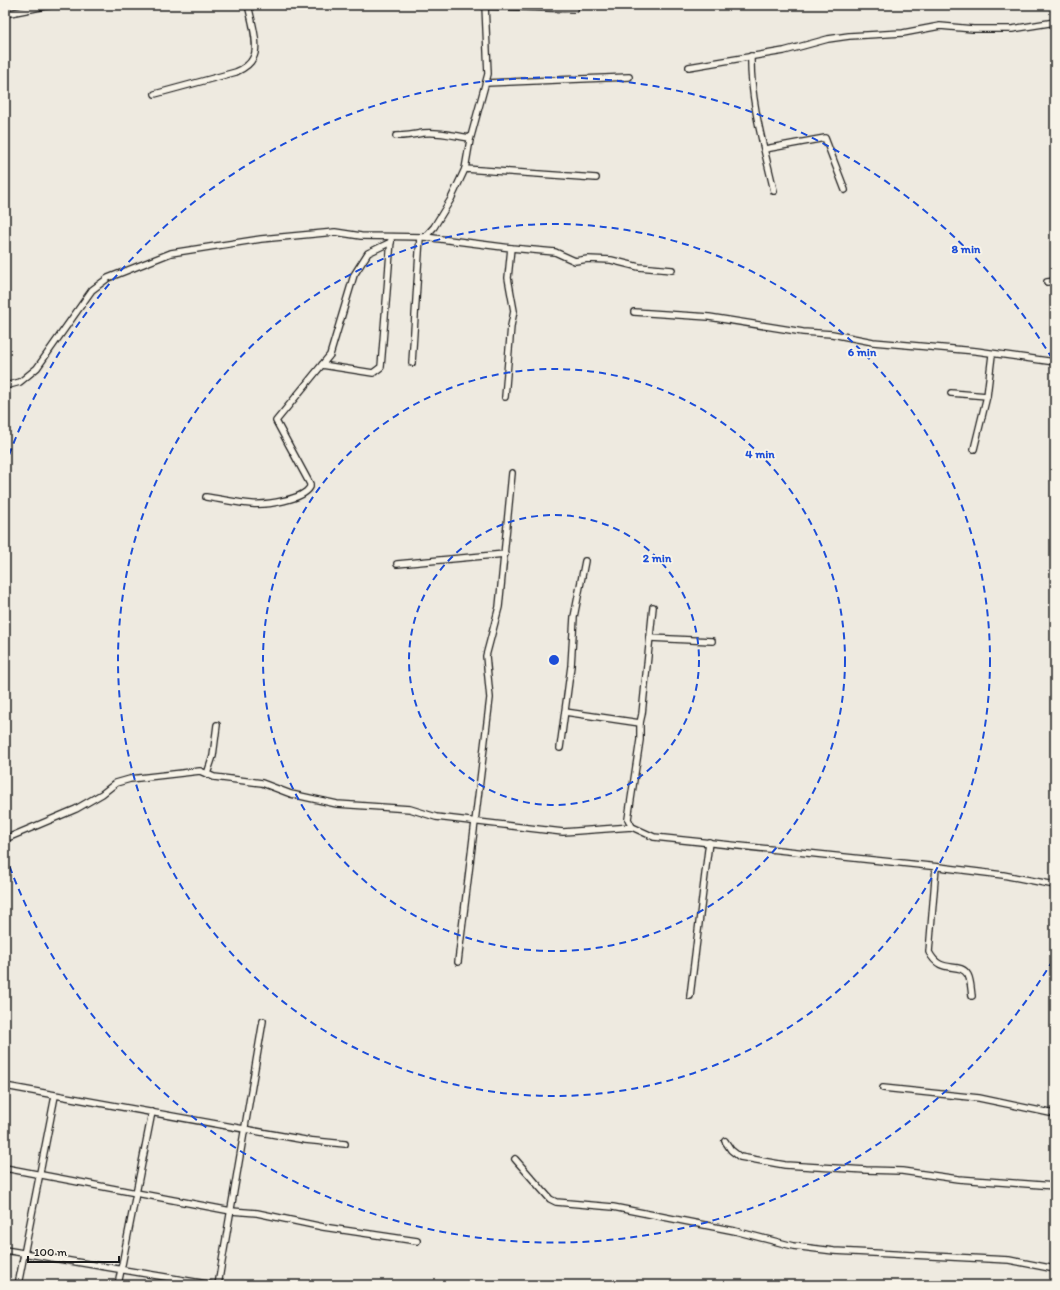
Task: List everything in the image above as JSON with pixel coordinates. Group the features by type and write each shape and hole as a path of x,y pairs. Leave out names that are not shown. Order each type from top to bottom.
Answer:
{"street":[{"path":"5,14 51,5"},
{"path":"154,94 236,72 247,66 254,57 255,40 248,5"},
{"path":"412,363 423,237 434,227 451,199 465,170 470,138 488,74 485,6 575,9"},
{"path":"689,67 784,51 828,39 850,36 903,33 940,26 972,29 1012,29 1055,22"},
{"path":"751,56 751,72 774,191"},
{"path":"486,83 629,77"},
{"path":"396,136 413,137 424,133 434,133 470,138"},
{"path":"765,149 825,138 844,190"},
{"path":"465,170 596,178"},
{"path":"9,385 20,382 37,368 92,290 108,278 171,253 260,239 335,232 391,239 423,237 555,252 575,261 588,259 611,260 639,267 672,270"},
{"path":"322,365 373,373 381,367 391,239"},
{"path":"206,497 253,504 298,497 308,491 310,484 276,421 330,355 354,275 360,264 368,253 391,239"},
{"path":"505,397 514,311 508,278 511,248"},
{"path":"1047,282 1055,281"},
{"path":"634,312 709,317 803,332 832,334 873,342 976,351 992,355 1055,362"},
{"path":"974,449 987,396 992,355"},
{"path":"951,392 987,396"},
{"path":"458,962 490,698 486,656 499,607 512,473"},
{"path":"398,564 504,554"},
{"path":"560,748 571,666 574,617 585,561"},
{"path":"632,827 628,819 640,740 640,723 654,607"},
{"path":"650,638 712,641"},
{"path":"565,712 640,723"},
{"path":"207,774 213,756 217,725"},
{"path":"5,839 76,809 102,794 116,783 130,779 187,771 200,771 214,777 262,783 291,794 336,804 410,809 436,817 474,823 563,832 632,827 654,837 936,867 1055,885"},
{"path":"690,996 709,842"},
{"path":"936,867 929,952 934,962 943,966 962,969 968,975 972,996"},
{"path":"218,1285 263,1021"},
{"path":"5,1086 305,1140 345,1144"},
{"path":"883,1088 979,1098 1055,1114"},
{"path":"18,1285 26,1252 38,1174 55,1096"},
{"path":"118,1285 135,1192 152,1112"},
{"path":"725,1141 731,1150 740,1157 784,1165 902,1171 958,1179 1055,1186"},
{"path":"515,1160 550,1199 556,1202 621,1209 735,1231 793,1246 834,1251 1009,1260 1055,1269"},
{"path":"5,1168 231,1210 257,1213 323,1227 417,1240"},
{"path":"5,1250 26,1252 213,1285"}]}
